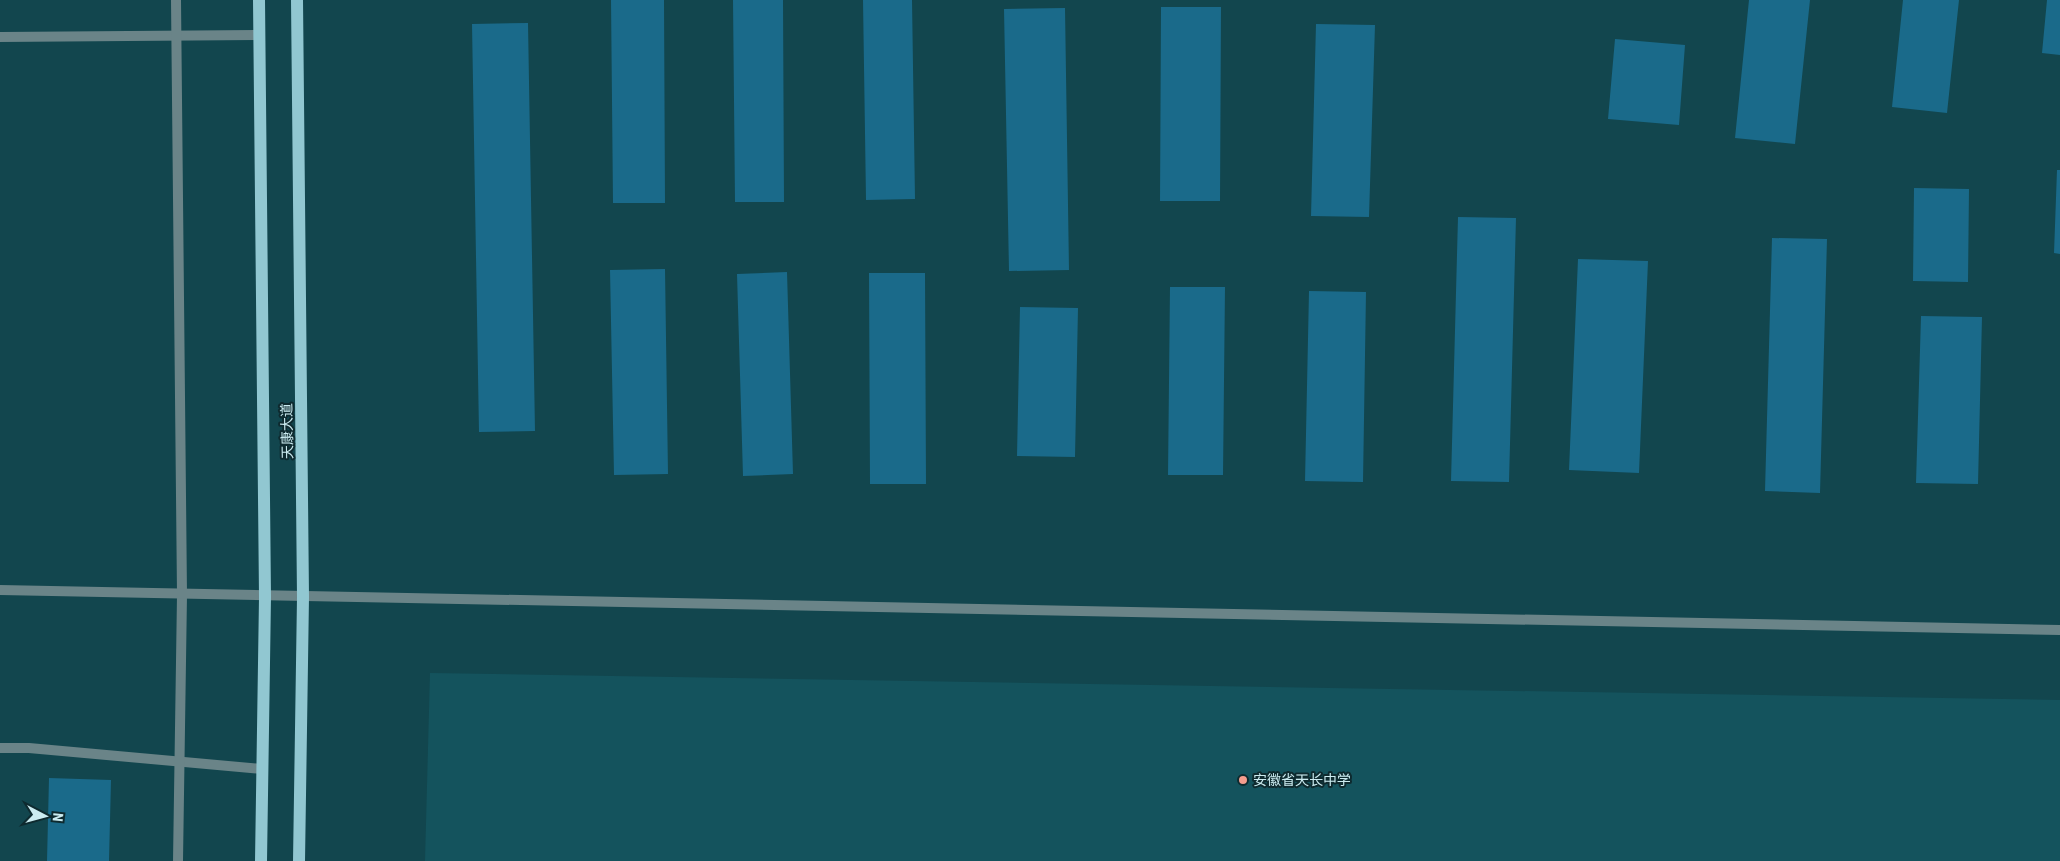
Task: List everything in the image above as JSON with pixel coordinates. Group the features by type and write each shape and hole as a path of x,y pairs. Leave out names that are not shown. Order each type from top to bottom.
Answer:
{"main road":[{"name":"天康大道","path":"259,0 265,596 261,861"},
{"name":"天康大道","path":"297,0 303,597 299,861"}],"street":[{"path":"176,0 182,595 178,861"},
{"path":"0,37 260,35"},
{"path":"0,590 2060,630"},
{"path":"0,748 29,748 262,769"}],"shaded area":[{"name":"安徽省天长中学","path":"430,673 2060,700 2060,861 425,861"}],"building":[{"path":"611,0 664,0 665,203 613,203"},
{"path":"733,0 783,0 784,202 735,202"},
{"path":"863,0 912,0 915,199 866,200"},
{"path":"1749,0 1810,0 1795,144 1735,138"},
{"path":"1903,0 1959,0 1947,113 1892,107"},
{"path":"2047,0 2060,0 2060,55 2042,53"},
{"path":"1161,7 1221,7 1220,201 1160,201"},
{"path":"1065,8 1069,270 1009,271 1004,9"},
{"path":"528,23 535,431 479,432 472,24"},
{"path":"1316,24 1375,25 1369,217 1311,216"},
{"path":"1615,39 1685,45 1679,125 1608,119"},
{"path":"2057,170 2060,170 2060,254 2054,253"},
{"path":"1914,188 1969,189 1968,282 1913,281"},
{"path":"1458,217 1516,218 1509,482 1451,481"},
{"path":"1772,238 1827,239 1820,493 1765,491"},
{"path":"1578,259 1648,261 1639,473 1569,470"},
{"path":"665,269 668,474 614,475 610,270"},
{"path":"787,272 793,474 743,476 737,274"},
{"path":"869,273 925,273 926,484 870,484"},
{"path":"1170,287 1225,287 1223,475 1168,475"},
{"path":"1309,291 1366,292 1363,482 1305,481"},
{"path":"1020,307 1078,308 1075,457 1017,456"},
{"path":"1921,316 1982,317 1978,484 1916,483"},
{"path":"49,778 111,780 109,861 47,861"}],"place":[{"name":"安徽省天长中学","path":"1243,780"}]}
